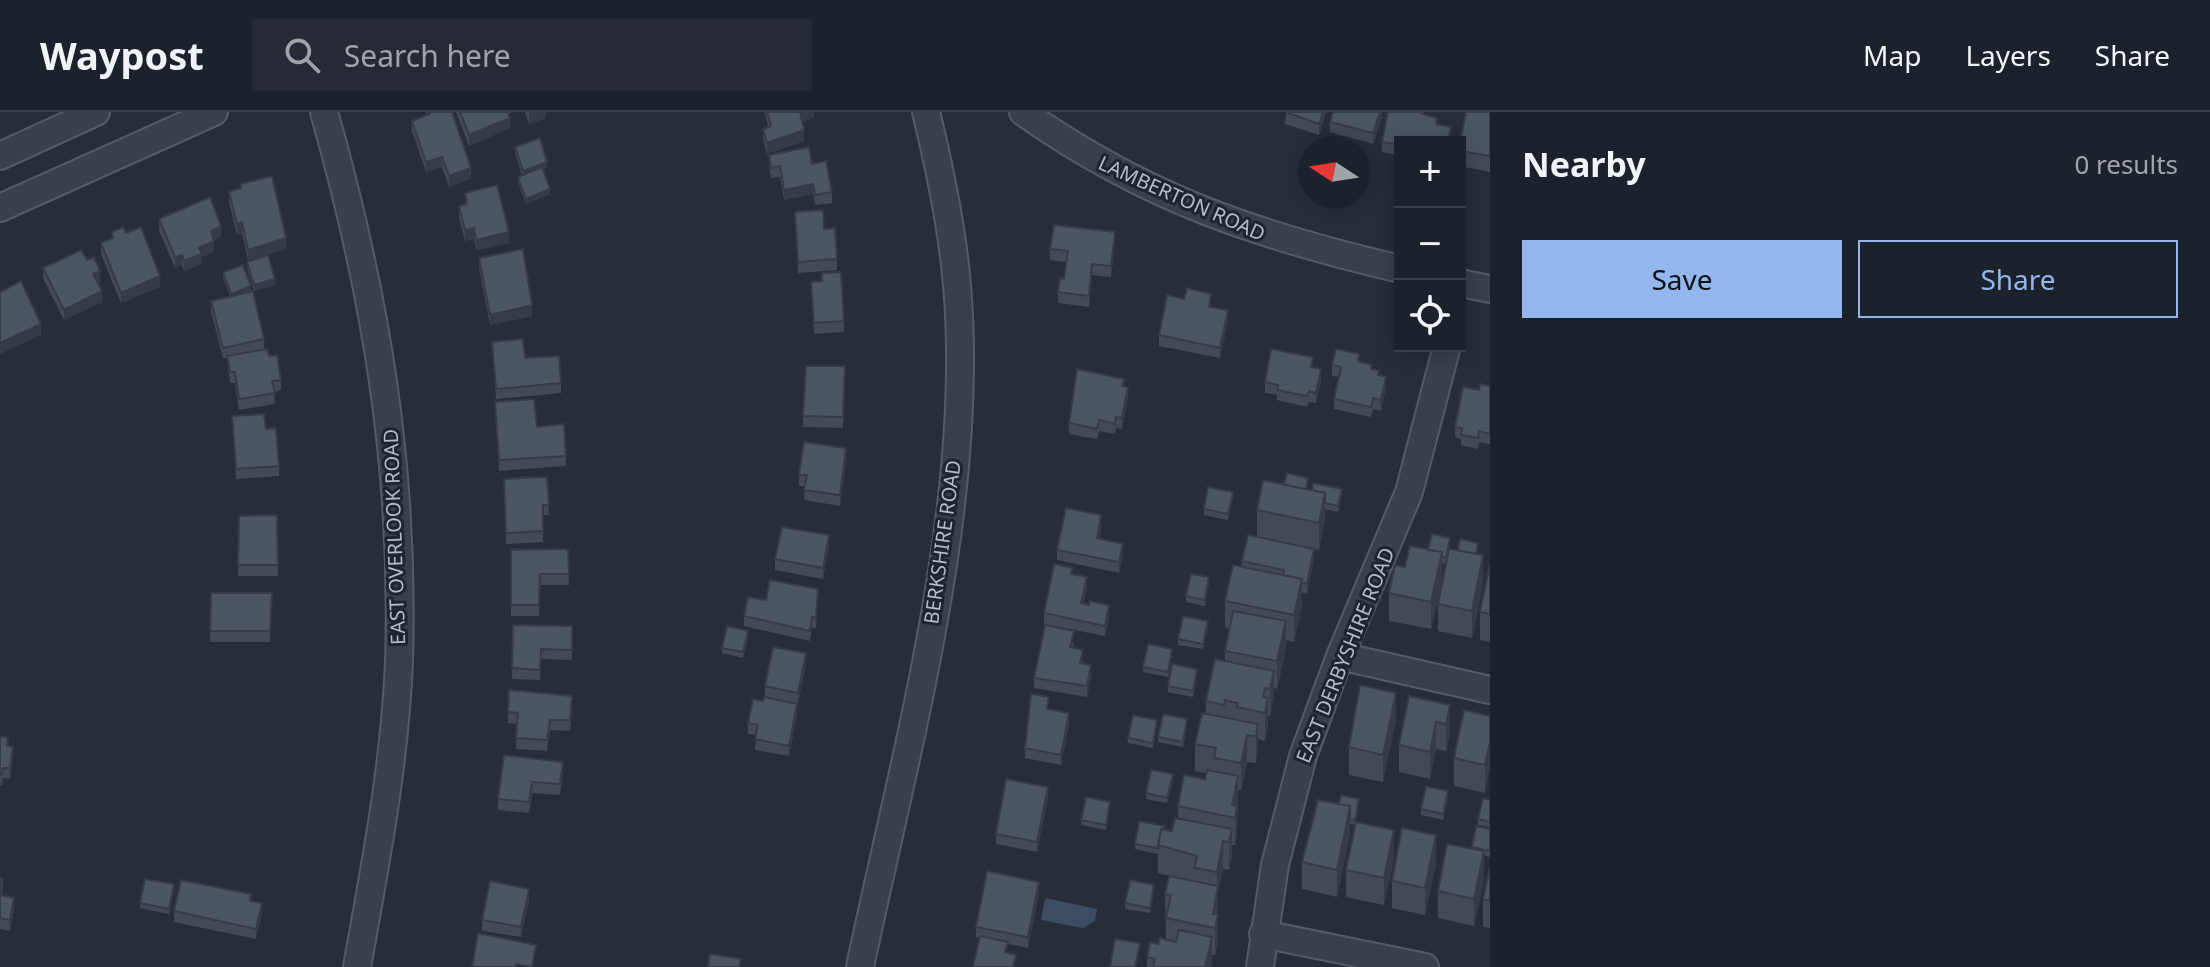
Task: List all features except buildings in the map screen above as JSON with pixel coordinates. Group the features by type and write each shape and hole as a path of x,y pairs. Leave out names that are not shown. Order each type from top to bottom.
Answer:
{"street":[{"path":"0,156 96,112"},
{"path":"0,208 214,112"},
{"name":"EAST OVERLOOK ROAD","path":"324,112 354,219 377,328 395,485 399,572 399,664 383,818 357,967"},
{"name":"BERKSHIRE ROAD","path":"860,967 933,610 950,497 957,409 957,286 949,220 926,112"},
{"name":"LAMBERTON ROAD","path":"1023,112 1112,170 1242,227 1394,267"},
{"path":"1466,286 1490,289"},
{"name":"EAST DERBYSHIRE ROAD","path":"1260,967 1263,934 1288,808 1340,656 1409,492 1445,352"},
{"path":"1340,656 1490,690"},
{"path":"1263,934 1425,967"}],"water":[{"path":"1045,898 1097,909 1095,921 1083,928 1041,920"}]}
